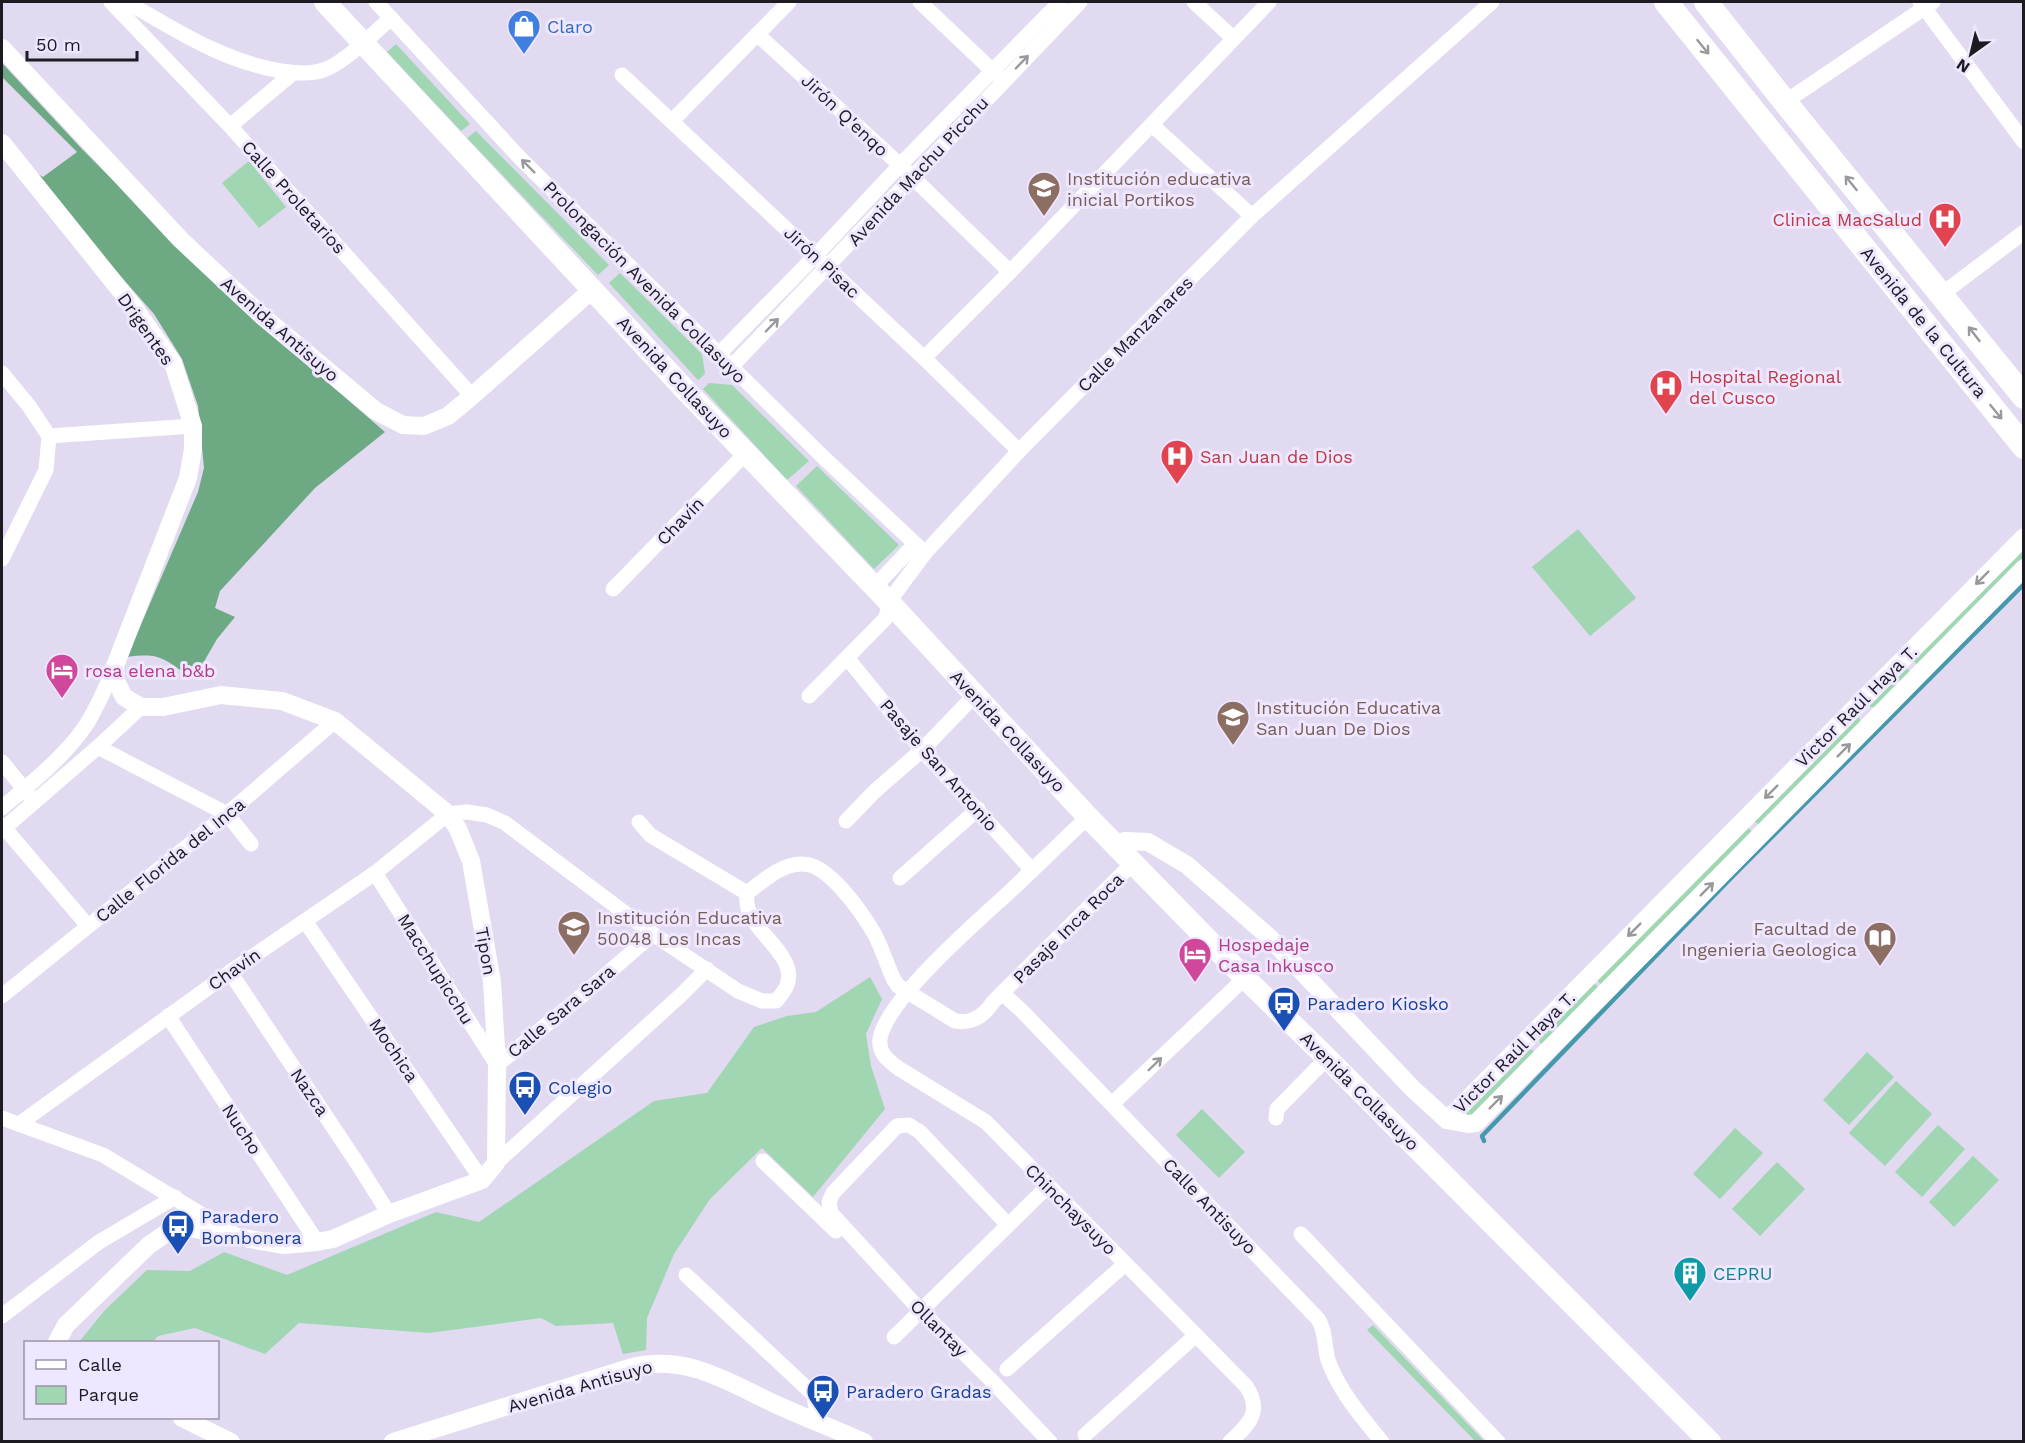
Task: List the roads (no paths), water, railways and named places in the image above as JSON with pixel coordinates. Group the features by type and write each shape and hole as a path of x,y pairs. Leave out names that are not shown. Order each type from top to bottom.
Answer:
{"highway":[{"name":"Avenida de la Cultura","path":"1666,2 2024,447"},
{"name":"Avenida de la Cultura","path":"1706,2 2024,397"}],"main road":[{"name":"Avenida Collasuyo","path":"325,2 1088,817 1245,978 1710,1442"}],"street":[{"name":"Calle Proletarios","path":"111,2 230,126 472,396"},
{"path":"127,2 209,48 254,66 293,73 310,73 327,69 391,18"},
{"name":"Prolongación Avenida Collasuyo","path":"376,2 520,158 822,456 920,549"},
{"path":"672,121 789,2"},
{"path":"920,2 998,76"},
{"name":"Avenida Machu Picchu","path":"731,367 912,177 1060,2"},
{"name":"Avenida Machu Picchu","path":"718,354 816,255 900,165 1080,2"},
{"path":"1194,2 1233,38"},
{"path":"924,358 1010,272 1269,2"},
{"name":"Calle Manzanares","path":"809,696 885,619 883,596 893,596 920,549 1252,216 1492,2"},
{"path":"1785,102 1926,4 2024,142"},
{"name":"Jirón Q'enqo","path":"757,34 900,165 1010,272"},
{"name":"Avenida Antisuyo","path":"2,48 181,240 261,315 376,411 403,425 424,426 448,416 592,289"},
{"path":"230,126 293,73"},
{"name":"Jirón Pisac","path":"622,75 816,255 1019,451"},
{"path":"1152,124 1252,216"},
{"name":"Drigentes","path":"2,145 132,306 173,363 193,426 193,449 188,478 115,666"},
{"path":"1942,294 2024,232"},
{"path":"2,373 29,406 48,436 46,470 2,559"},
{"path":"48,436 193,426"},
{"name":"Chavín","path":"613,589 746,453"},
{"name":"Victor Raúl Haya T.","path":"1447,1120 2024,537"},
{"name":"Victor Raúl Haya T.","path":"1447,1120 1468,1124 1476,1123 2024,568"},
{"name":"Pasaje San Antonio","path":"848,659 922,750 1032,870"},
{"path":"88,926 2,828 35,802 141,707 124,697 116,681 115,666"},
{"path":"2,808 74,742 86,726 115,666"},
{"name":"Tipon","path":"141,707 163,707 221,695 282,701 335,721 448,814 458,829 471,861 492,982 497,1065 496,1163"},
{"path":"846,821 875,791 922,750 975,695"},
{"name":"Calle Florida del Inca","path":"2,996 227,814 335,721"},
{"path":"98,747 227,814 250,844"},
{"path":"2,762 35,802"},
{"path":"900,878 978,810"},
{"path":"448,814 467,812 487,815 505,823 653,934 738,991 762,1002 776,1001 788,984 788,972 782,955 751,918 746,903 747,893 776,871 801,863 813,864 845,892 874,935 894,980 907,992 1088,817"},
{"name":"Chavín","path":"19,1124 230,972 375,873 448,814"},
{"path":"639,822 650,835 747,893"},
{"name":"Pasaje Inca Roca","path":"1117,846 1125,841 1148,842 1187,865 1269,937 1413,1089 1447,1120"},
{"name":"Pasaje Inca Roca","path":"907,992 955,1021 966,1023 976,1019 987,1011 1002,993 1133,863"},
{"name":"Macchupicchu","path":"375,873 497,1065"},
{"name":"Mochica","path":"305,921 482,1180"},
{"name":"Calle Sara Sara","path":"497,1065 653,934"},
{"path":"58,1341 66,1324 149,1245 165,1234 189,1228 283,1245 317,1242 333,1239 389,1214 482,1180 496,1163 681,995 706,969"},
{"name":"Nazca","path":"230,972 389,1214"},
{"path":"1112,1104 1245,978"},
{"name":"Chinchaysuyo","path":"907,992 884,1026 880,1049 898,1068 983,1120 1251,1392 1253,1401 1251,1420 1230,1442"},
{"name":"Calle Antisuyo","path":"1002,993 1022,1011 1318,1319 1322,1327 1328,1359 1342,1390 1382,1442"},
{"name":"Nucho","path":"168,1016 317,1242"},
{"path":"1528,1038 1544,1054"},
{"path":"1276,1118 1277,1109 1327,1058"},
{"path":"2,1118 103,1155 239,1237"},
{"name":"Ollantay","path":"1008,1225 920,1132 909,1125 897,1126 833,1193 829,1202 831,1213 921,1311 1050,1442"},
{"path":"763,1161 921,1311"},
{"path":"894,1338 1048,1186"},
{"path":"2,1316 99,1242 175,1197"},
{"path":"1301,1234 1498,1442"},
{"path":"1007,1370 1125,1264"},
{"path":"686,1275 814,1395 818,1422"},
{"path":"1084,1435 1196,1335"},
{"name":"Avenida Antisuyo","path":"393,1442 632,1367 661,1363 712,1374 864,1442"},
{"path":"184,1419 231,1442"}],"waterway":[{"path":"1484,1141 1482,1136 1732,877 2024,584"}],"place":[{"name":"Claro","path":"524,55"},
{"name":"Institución educativa inicial Portikos","path":"1044,217"},
{"name":"Clinica MacSalud","path":"1945,248"},
{"name":"Hospital Regional del Cusco","path":"1666,415"},
{"name":"San Juan de Dios","path":"1177,485"},
{"name":"rosa elena b&b","path":"62,699"},
{"name":"Institución Educativa San Juan De Dios","path":"1233,746"},
{"name":"Institución Educativa 50048 Los Incas","path":"574,956"},
{"name":"Facultad de Ingenieria Geologica","path":"1880,967"},
{"name":"Hospedaje Casa Inkusco","path":"1195,983"},
{"name":"Paradero Kiosko","path":"1284,1032"},
{"name":"Colegio","path":"525,1116"},
{"name":"Paradero Bombonera","path":"178,1255"},
{"name":"CEPRU","path":"1690,1302"},
{"name":"Paradero Gradas","path":"823,1420"}]}
